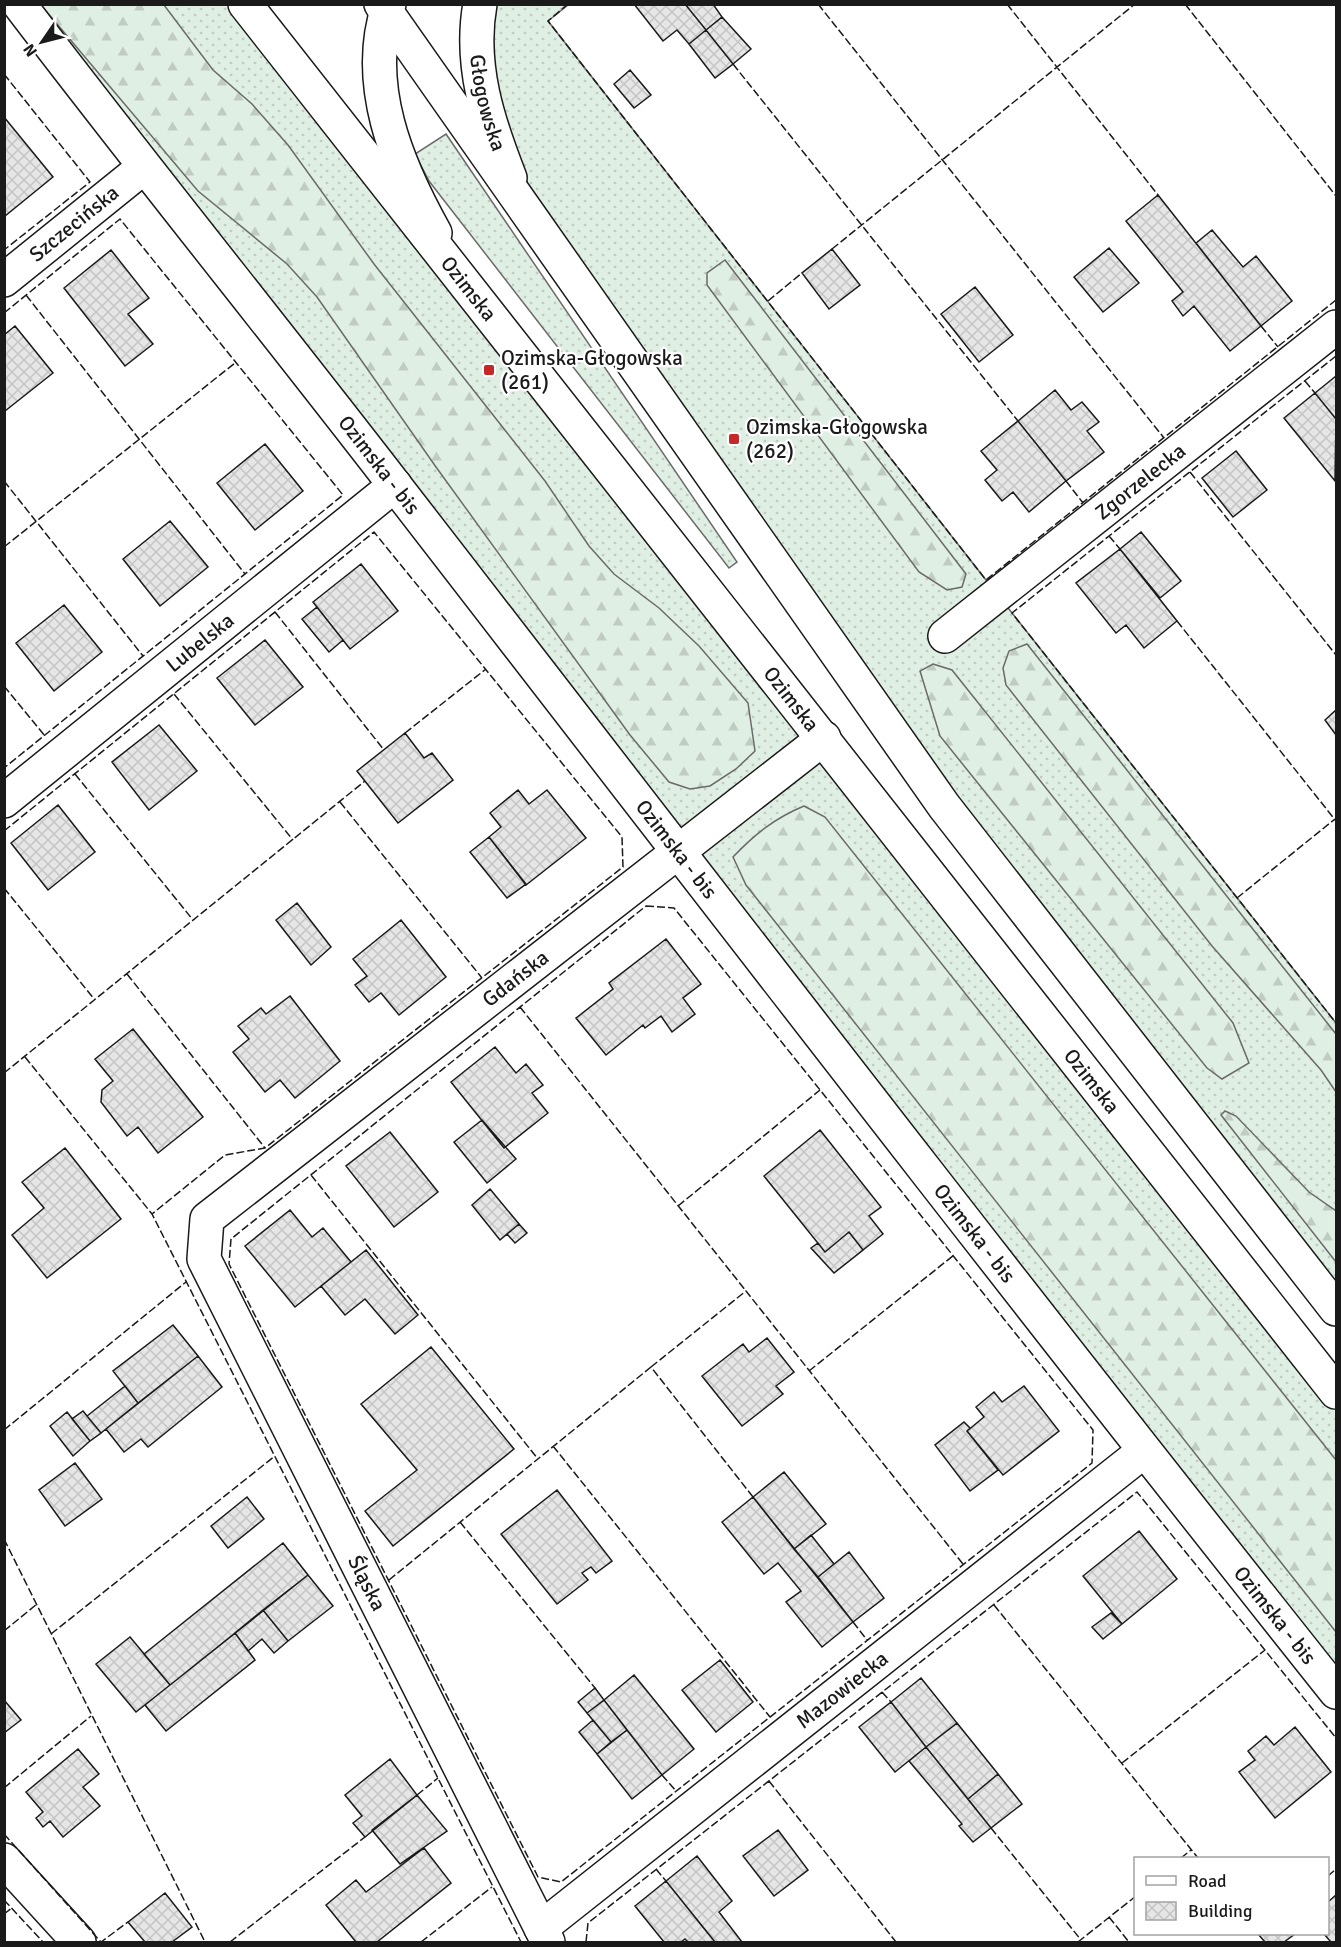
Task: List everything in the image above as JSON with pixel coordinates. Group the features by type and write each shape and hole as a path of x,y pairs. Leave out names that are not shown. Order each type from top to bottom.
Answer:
{"street":[{"name":"Ozimska - bis","path":"19,4 144,167 395,484 676,852 1144,1451 1336,1692"},
{"name":"Ozimska","path":"245,4 1336,1392"},
{"name":"Głogowska","path":"480,4 477,64 486,111 518,199"},
{"path":"386,7 379,57 380,94 394,144 412,188 459,274"},
{"path":"386,7 944,806 1336,1309"},
{"name":"Szczecińska","path":"4,280 144,167"},
{"name":"Zgorzelecka","path":"945,636 1336,327"},
{"name":"Lubelska","path":"4,801 395,484"},
{"name":"Gdańska","path":"207,1220 824,738"},
{"name":"Śląska","path":"207,1220 204,1259 545,1935"},
{"name":"Mazowiecka","path":"545,1935 1144,1451"},
{"path":"4,1860 80,1942"}],"green space":[{"path":"19,5 245,5 1336,1392 1336,1692"},
{"path":"41,5 164,5 213,70 252,104 288,145 374,264 545,481 589,546 614,574 659,608 699,646 748,703 755,751 736,769 710,786 690,789 669,782 630,735 436,467 317,297 287,264 198,191"},
{"path":"479,5 568,5 548,21 1336,1023 1336,1309 944,806 518,199"},
{"path":"446,134 737,562 729,568 429,181 415,154"},
{"path":"725,260 966,574 962,587 947,590 919,572 707,285 707,273"},
{"path":"1027,644 1336,1034 1336,1092 1321,1070 1212,946 1006,685 1003,668 1009,651"},
{"path":"933,664 952,670 1233,1023 1249,1063 1222,1079 1207,1068 940,736 920,671"},
{"path":"804,806 825,817 1336,1460 1336,1632 746,885 733,857 766,827"},
{"path":"1225,1111 1236,1116 1309,1192 1336,1211 1336,1262 1221,1115"}],"building":[{"path":"634,4 685,4 706,30 689,44 677,30 663,41"},
{"path":"685,4 713,4 722,17 706,30"},
{"path":"722,17 751,49 733,64 706,30"},
{"path":"706,30 733,64 715,78 689,44"},
{"path":"630,70 651,95 634,108 614,84"},
{"path":"4,117 53,177 5,216 4,215"},
{"path":"1158,195 1261,326 1230,351 1194,306 1183,316 1172,301 1183,292 1126,221"},
{"path":"1212,230 1243,267 1256,256 1292,301 1261,326 1196,243"},
{"path":"1109,248 1139,283 1103,312 1074,277"},
{"path":"832,249 860,285 829,309 802,273"},
{"path":"111,250 149,298 128,314 153,344 125,366 64,288"},
{"path":"975,287 1013,335 979,362 941,314"},
{"path":"15,326 53,373 5,411 4,335"},
{"path":"1336,376 1336,419 1315,393"},
{"path":"1055,390 1071,410 1082,402 1099,422 1087,431 1104,452 1066,481 1018,421"},
{"path":"1315,393 1336,419 1335,481 1284,418"},
{"path":"1018,421 1066,481 1029,512 1013,492 1002,501 985,480 997,470 981,451"},
{"path":"265,444 303,491 255,530 217,483"},
{"path":"1236,451 1267,490 1233,517 1202,478"},
{"path":"170,521 208,567 160,606 123,559"},
{"path":"1141,532 1181,581 1160,598 1120,549"},
{"path":"1120,549 1177,621 1144,648 1126,625 1116,633 1076,583"},
{"path":"361,564 398,611 350,649 313,602"},
{"path":"64,605 102,652 54,691 16,643"},
{"path":"317,607 343,640 329,652 302,619"},
{"path":"265,640 303,687 255,725 217,678"},
{"path":"1336,710 1336,735 1325,720"},
{"path":"159,725 197,771 149,810 112,762"},
{"path":"405,733 424,758 432,753 453,780 398,823 357,771"},
{"path":"518,790 529,804 547,790 586,838 526,885 489,837 501,827 490,813"},
{"path":"58,805 95,852 48,890 11,843"},
{"path":"489,837 526,884 507,898 470,852"},
{"path":"297,903 331,947 311,965 276,920"},
{"path":"401,920 446,977 399,1015 381,993 369,1002 355,985 367,976 353,959"},
{"path":"666,939 701,984 683,998 695,1014 672,1032 661,1016 645,1028 643,1025 606,1055 576,1018 613,989 609,983"},
{"path":"290,996 340,1061 295,1098 280,1080 265,1092 233,1052 249,1039 238,1026 261,1008 266,1014"},
{"path":"133,1029 203,1117 158,1153 138,1127 127,1136 101,1102 102,1090 113,1081 95,1059"},
{"path":"495,1047 516,1073 526,1064 543,1085 532,1093 548,1113 504,1148 451,1082"},
{"path":"482,1120 516,1159 487,1183 454,1142"},
{"path":"820,1130 881,1207 869,1216 883,1234 863,1250 849,1232 825,1252 764,1176"},
{"path":"390,1132 438,1192 394,1227 346,1166"},
{"path":"65,1148 121,1219 47,1278 12,1235 44,1208 22,1182"},
{"path":"490,1189 519,1224 500,1240 472,1205"},
{"path":"290,1210 312,1237 323,1228 351,1262 295,1307 245,1246"},
{"path":"519,1224 527,1233 515,1243 507,1234"},
{"path":"849,1232 863,1250 834,1273 811,1248 818,1243 825,1252"},
{"path":"366,1250 418,1315 395,1334 365,1299 345,1315 321,1286"},
{"path":"173,1325 198,1356 138,1403 113,1371"},
{"path":"767,1338 794,1372 776,1386 783,1394 742,1426 702,1376 743,1344 749,1352"},
{"path":"431,1347 514,1449 393,1546 365,1511 417,1470 361,1404"},
{"path":"198,1356 222,1387 148,1447 141,1439 124,1452 106,1429"},
{"path":"125,1386 138,1403 101,1433 87,1416"},
{"path":"1024,1386 1059,1431 1003,1475 967,1431 984,1417 976,1407 994,1392 1002,1402"},
{"path":"83,1411 101,1433 90,1441 72,1419"},
{"path":"67,1412 90,1441 73,1456 50,1426"},
{"path":"964,1422 970,1428 967,1431 998,1470 970,1491 935,1445"},
{"path":"75,1463 102,1499 65,1526 39,1490"},
{"path":"784,1472 826,1524 794,1549 753,1497"},
{"path":"557,1490 612,1561 596,1573 591,1567 582,1573 588,1580 557,1604 501,1534"},
{"path":"247,1497 264,1519 228,1548 211,1526"},
{"path":"753,1497 853,1622 822,1647 786,1602 801,1591 778,1563 764,1574 722,1522"},
{"path":"1139,1531 1177,1579 1122,1624 1083,1576"},
{"path":"811,1535 834,1564 818,1577 794,1549"},
{"path":"283,1543 308,1575 170,1685 144,1654"},
{"path":"849,1552 884,1598 853,1622 818,1577"},
{"path":"308,1575 333,1606 288,1641 263,1610"},
{"path":"263,1610 288,1641 274,1653 262,1639 248,1651 235,1633"},
{"path":"1111,1613 1122,1624 1103,1639 1092,1627"},
{"path":"235,1633 255,1660 166,1731 145,1705"},
{"path":"130,1637 170,1685 136,1712 96,1664"},
{"path":"720,1660 753,1702 716,1732 682,1690"},
{"path":"634,1675 694,1749 662,1775 604,1700"},
{"path":"921,1678 957,1723 926,1747 891,1702"},
{"path":"595,1688 604,1700 587,1713 578,1702"},
{"path":"4,1700 21,1720 4,1733"},
{"path":"604,1700 627,1730 611,1742 587,1713"},
{"path":"891,1702 926,1747 895,1772 859,1727"},
{"path":"593,1720 611,1742 597,1754 579,1732"},
{"path":"957,1723 998,1774 968,1799 926,1747"},
{"path":"1295,1727 1331,1772 1275,1818 1239,1772 1255,1760 1248,1751 1266,1736 1274,1745"},
{"path":"627,1730 662,1775 632,1799 597,1754"},
{"path":"926,1747 991,1828 973,1842 959,1826 962,1824 909,1761"},
{"path":"78,1749 99,1774 83,1787 100,1806 63,1837 50,1821 43,1827 36,1818 43,1812 26,1792"},
{"path":"390,1759 417,1795 365,1837 353,1823 362,1816 345,1795"},
{"path":"998,1774 1022,1804 991,1828 968,1799"},
{"path":"417,1795 447,1831 400,1864 372,1830"},
{"path":"778,1830 808,1870 774,1896 743,1856"},
{"path":"424,1848 451,1883 377,1942 356,1942 326,1905 356,1880 366,1892"},
{"path":"697,1856 732,1901 719,1912 742,1942 715,1942 666,1881"},
{"path":"666,1881 715,1942 688,1942 685,1939 681,1942 664,1942 635,1906"},
{"path":"165,1893 192,1927 172,1942 145,1942 128,1922"},
{"path":"1336,1895 1336,1942 1331,1942 1325,1935 1329,1935 1329,1901"},
{"path":"1259,1935 1294,1935 1284,1942 1265,1942"}],"fence":[{"path":"568,4 548,21 986,580 1336,300"},
{"path":"818,4 1164,438"},
{"path":"1007,4 1158,195"},
{"path":"832,249 1135,4"},
{"path":"1185,4 1336,196"},
{"path":"733,64 1018,421"},
{"path":"4,74 90,182 4,250"},
{"path":"4,313 120,219 343,495 4,768"},
{"path":"768,301 802,273"},
{"path":"26,295 245,574"},
{"path":"1261,326 1278,347"},
{"path":"1336,356 1012,613 1336,1023"},
{"path":"4,547 235,363"},
{"path":"1305,381 1315,393"},
{"path":"1190,472 1336,655"},
{"path":"4,481 143,656"},
{"path":"1066,481 1083,503"},
{"path":"4,831 374,532 622,837 623,867 265,1148 225,1155 152,1214 521,1942"},
{"path":"1109,536 1120,549"},
{"path":"275,612 384,750"},
{"path":"1177,621 1336,821"},
{"path":"405,733 486,669"},
{"path":"4,686 45,736"},
{"path":"174,694 293,840"},
{"path":"75,774 193,920"},
{"path":"4,1073 365,781"},
{"path":"340,802 482,978"},
{"path":"1237,898 1335,819"},
{"path":"4,888 95,1000"},
{"path":"646,906 674,908 1093,1430 1092,1463 561,1882 538,1877 229,1264 231,1239 646,906"},
{"path":"127,974 265,1148"},
{"path":"520,1007 746,1291"},
{"path":"25,1057 152,1214"},
{"path":"678,1206 820,1090"},
{"path":"311,1175 538,1459"},
{"path":"809,1371 954,1255"},
{"path":"4,1430 186,1282"},
{"path":"651,1367 746,1291 963,1564"},
{"path":"389,1580 651,1367 753,1497"},
{"path":"553,1446 770,1717"},
{"path":"51,1634 275,1456"},
{"path":"586,1942 588,1923 1137,1492 1336,1738"},
{"path":"460,1522 595,1688"},
{"path":"4,1539 205,1942"},
{"path":"4,1631 37,1604"},
{"path":"994,1605 1197,1857"},
{"path":"853,1622 867,1640"},
{"path":"1122,1763 1265,1650"},
{"path":"882,1692 891,1702"},
{"path":"4,1788 91,1716"},
{"path":"662,1775 676,1791"},
{"path":"417,1795 438,1778"},
{"path":"769,1781 896,1942"},
{"path":"991,1828 1081,1940"},
{"path":"4,1834 101,1942 128,1922"},
{"path":"230,1942 365,1837"},
{"path":"1182,1857 1191,1850"},
{"path":"656,1869 666,1881"},
{"path":"1329,1875 1336,1869"},
{"path":"421,1942 492,1887"},
{"path":"1078,1942 1134,1898"},
{"path":"4,1900 43,1942"},
{"path":"4,1914 12,1908"},
{"path":"1109,1917 1129,1942"}],"place":[{"name":"Ozimska-Głogowska (261)","path":"489,370"},
{"name":"Ozimska-Głogowska (262)","path":"734,439"}]}
